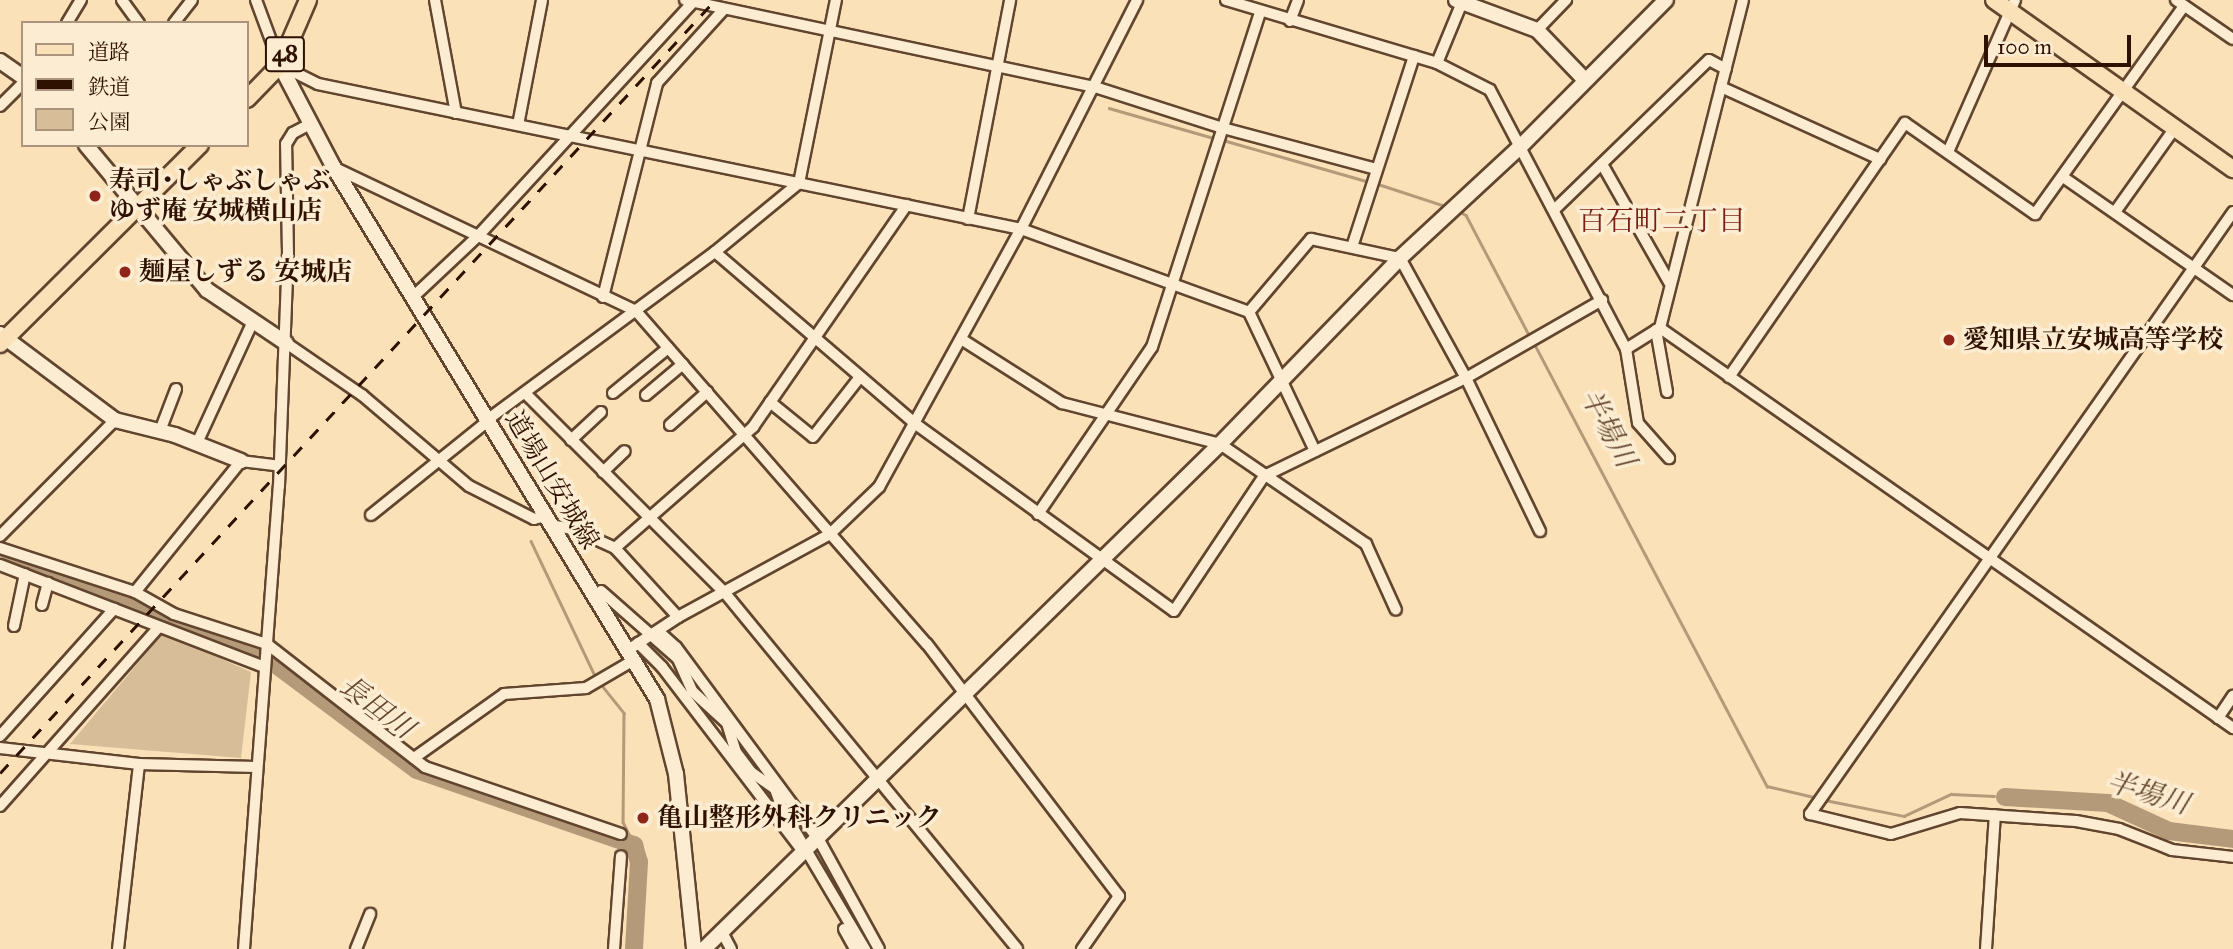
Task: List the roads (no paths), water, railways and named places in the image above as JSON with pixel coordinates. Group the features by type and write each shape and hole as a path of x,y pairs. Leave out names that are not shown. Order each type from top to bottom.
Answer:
{"main road":[{"name":"48","path":"248,98 280,65 308,0"},
{"path":"1994,0 2011,5 2123,91 2233,169"},
{"path":"2,339 198,147"}],"street":[{"path":"68,21 81,0"},
{"path":"122,0 138,21"},
{"path":"176,21 192,0"},
{"path":"256,0 280,65 318,84 1021,229 1249,312 1315,451"},
{"path":"435,0 456,113"},
{"path":"518,125 542,0"},
{"path":"371,515 436,458 715,252 799,183 836,0"},
{"path":"968,219 995,65 1010,0"},
{"path":"414,758 504,694 600,683 654,633 678,617 830,534 879,486 917,425 1095,87 1137,0"},
{"path":"1226,0 1437,63 1490,90 1555,209 1626,349 1638,423 1670,458"},
{"path":"1290,21 1298,0"},
{"path":"1537,30 1566,0"},
{"path":"704,949 811,848 1283,381 1400,258 1520,146 1584,79 1666,0"},
{"path":"1667,392 1658,329 1744,0"},
{"path":"413,297 478,236 691,1 1095,87 1223,128 1376,169"},
{"path":"1437,63 1460,1 1537,30 1584,79"},
{"path":"1729,377 1905,122 2035,214 2123,91 2180,3 2233,39"},
{"path":"1948,152 2011,5"},
{"path":"603,297 657,83 724,9"},
{"path":"1038,514 1152,347 1260,12"},
{"path":"1352,247 1414,56"},
{"path":"1555,209 1709,60 1726,69"},
{"path":"0,61 21,76"},
{"name":"道場山安城線","path":"280,65 333,166 547,521 633,651 666,723 694,949"},
{"path":"0,106 21,85"},
{"path":"1721,87 1880,159"},
{"path":"244,949 286,343 286,144 293,133 310,124"},
{"path":"2115,212 2175,128"},
{"path":"88,147 207,290 362,395 436,458 486,496 534,519 573,529 615,548 678,617"},
{"path":"1602,164 1669,282"},
{"path":"333,166 636,311 965,693 1119,895 1082,949"},
{"path":"2063,177 2233,295"},
{"path":"615,548 745,435 907,205"},
{"path":"2233,212 1992,559 1810,814 1891,834 1959,813 2099,824 2172,850 2233,857"},
{"path":"1249,312 1311,239 1400,258 1466,378 1540,531"},
{"path":"715,252 917,425 1174,611 1264,476 1466,378 1602,300"},
{"path":"197,443 253,321"},
{"path":"1658,329 2233,728"},
{"path":"1626,349 1658,329"},
{"path":"2,339 115,420 197,443 241,461 279,466"},
{"path":"961,339 1062,403 1220,444 1366,544 1396,610"},
{"path":"613,393 668,348"},
{"path":"646,395 682,364"},
{"path":"770,402 813,438 860,377"},
{"path":"160,431 176,389"},
{"path":"670,425 707,392"},
{"path":"525,394 725,593 1017,949"},
{"path":"571,440 601,412"},
{"path":"0,536 115,420"},
{"path":"603,472 625,451"},
{"path":"135,592 241,461"},
{"path":"0,548 135,592 174,614 267,647 425,766 621,834"},
{"path":"0,565 265,665"},
{"path":"14,626 25,574"},
{"path":"42,605 48,583"},
{"path":"601,591 654,633 684,668 696,699 727,723 736,752 751,772 775,789 783,811 879,949"},
{"path":"0,736 114,609"},
{"path":"0,806 47,751 57,747 159,626"},
{"path":"633,651 662,667 811,848 865,949"},
{"path":"2218,718 2233,696"},
{"path":"0,748 47,751 139,764 256,767"},
{"path":"118,949 139,764"},
{"path":"1986,949 1996,815"},
{"path":"811,848 855,949"},
{"path":"614,949 621,856"},
{"path":"356,949 370,914"},
{"path":"722,932 731,949"}],"waterway":[{"name":"半場川","path":"1109,108 1217,139"},
{"name":"半場川","path":"1223,140 1369,182"},
{"name":"半場川","path":"1375,183 1448,207"},
{"name":"半場川","path":"1458,211 1466,215 1530,337"},
{"name":"半場川","path":"1534,343 1767,786 1818,798"},
{"path":"531,541 596,678 624,713 623,822 634,845"},
{"name":"長田川","path":"0,555 255,649 417,770 634,845 639,862 634,949"},
{"name":"半場川","path":"1825,800 1904,816 1951,794 1994,796"},
{"name":"半場川","path":"2005,797 2108,803 2169,831 2233,839"}],"railway":[{"path":"0,773 715,0"}],"place":[{"name":"寿司･しゃぶしゃぶ ゆず庵 安城横山店","path":"95,196"},
{"name":"麺屋しずる 安城店","path":"125,272"},
{"name":"愛知県立安城高等学校","path":"1949,340"},
{"name":"亀山整形外科クリニック","path":"643,818"}],"district":[{"name":"百石町二丁目","path":"1662,221"}]}
